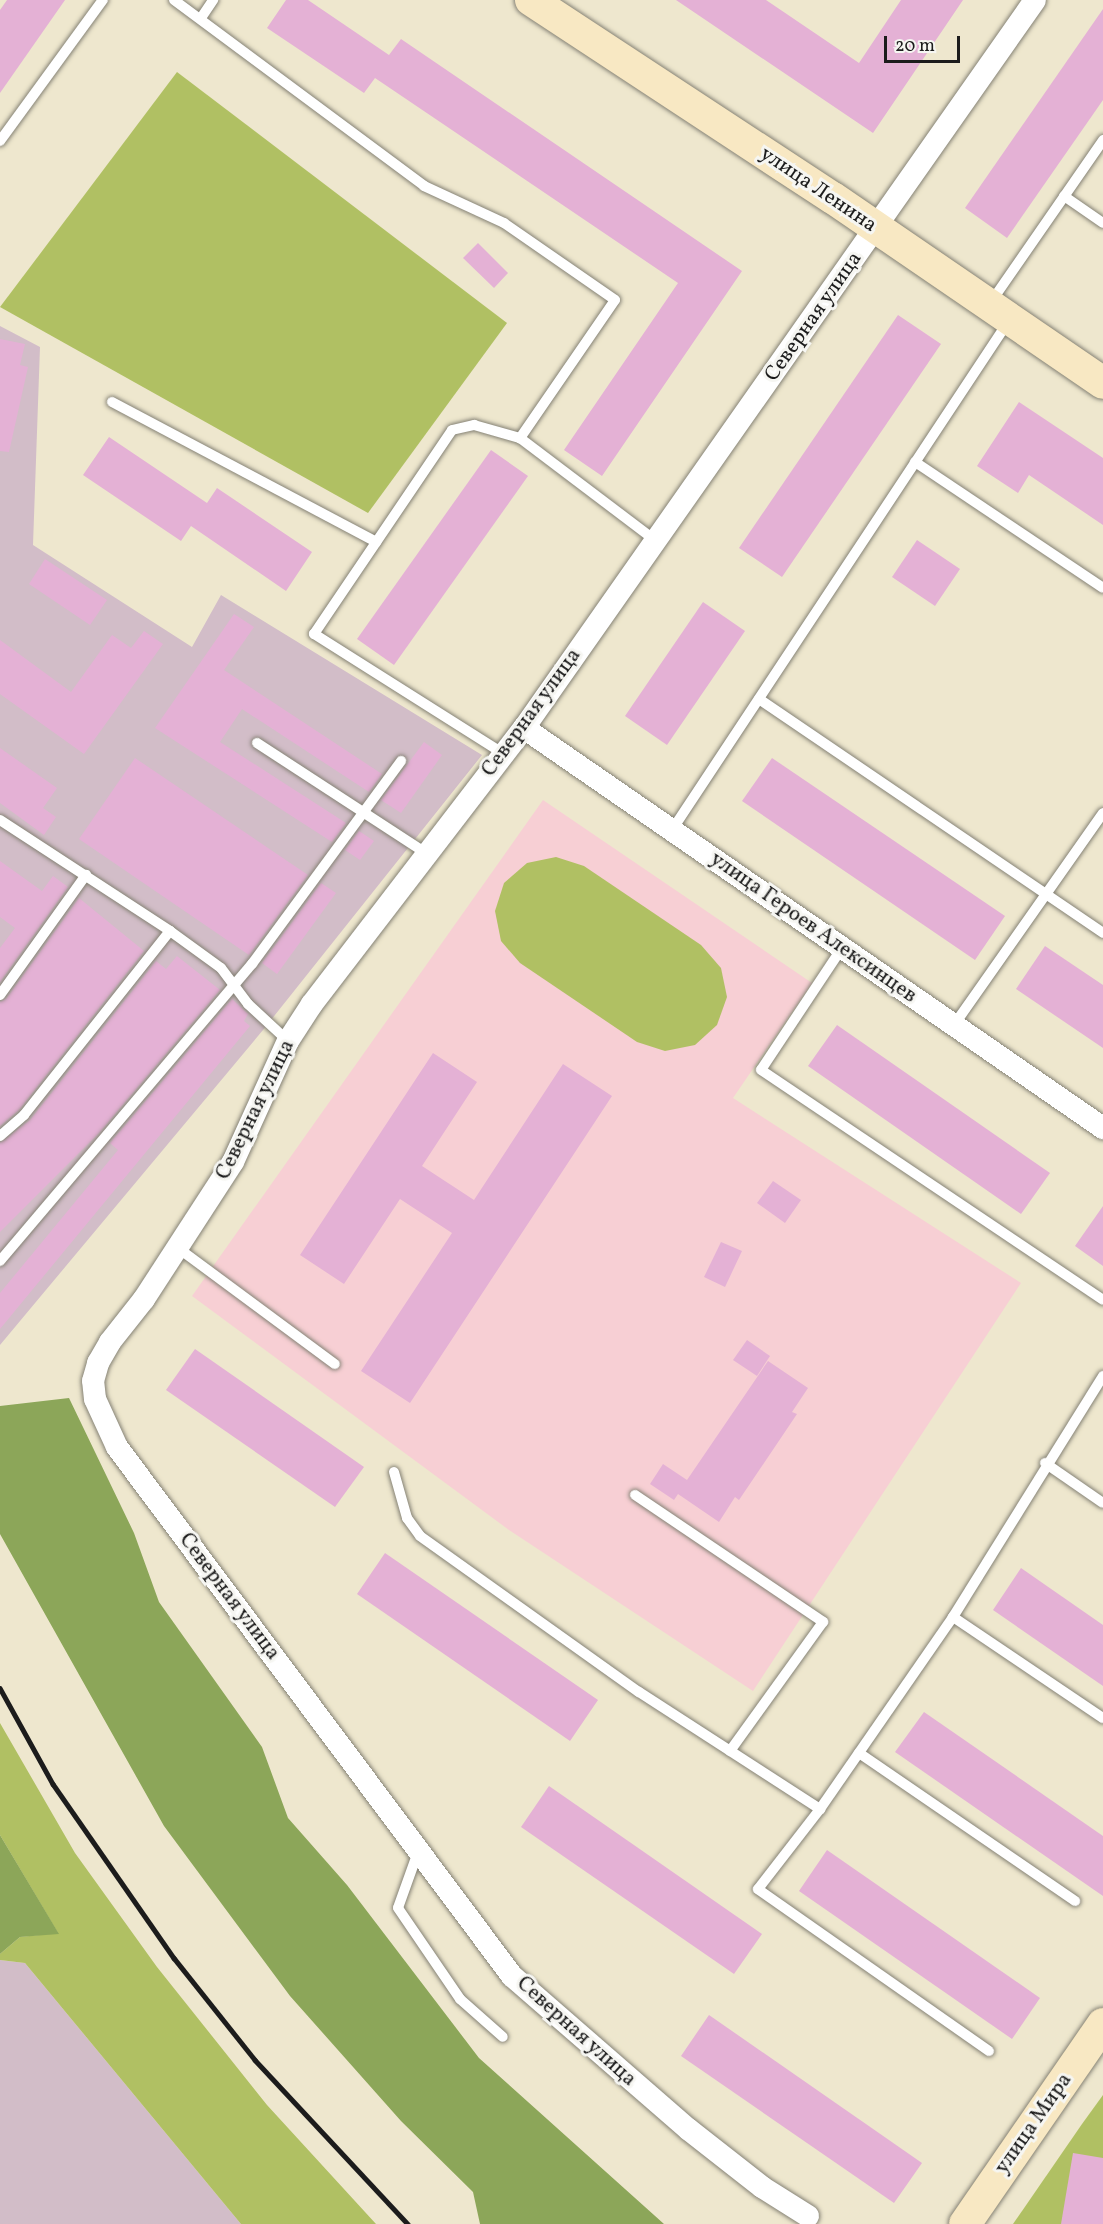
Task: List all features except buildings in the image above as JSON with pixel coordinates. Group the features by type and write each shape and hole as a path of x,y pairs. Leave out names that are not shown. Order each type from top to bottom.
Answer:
{"street":[{"name":"улица Ленина","path":"531,0 877,229 1103,383"},
{"name":"Северная улица","path":"808,2216 762,2187 688,2129 512,1976 105,1426 95,1399 93,1381 98,1363 178,1248 233,1162 288,1041 426,853 524,728 877,229 1035,0"},
{"name":"улица Героев Алексинцев","path":"524,728 1103,1128"},
{"name":"улица Мира","path":"965,2224 1103,2024"}],"lane":[{"path":"0,141 103,0"},
{"path":"174,0 424,186 504,223 615,300 520,438"},
{"path":"201,18 213,0"},
{"path":"672,830 993,340 999,313 1064,196 1103,141"},
{"path":"1064,196 1103,223"},
{"path":"112,402 376,542"},
{"path":"504,754 314,634 452,430 474,425 520,438 656,541"},
{"path":"915,462 1103,588"},
{"path":"759,699 1103,933"},
{"path":"257,743 426,853"},
{"path":"0,1261 234,985 401,761"},
{"path":"954,1025 1103,813"},
{"path":"0,820 170,930 220,968 248,1004 288,1041"},
{"path":"0,996 86,875"},
{"path":"0,1136 24,1115 170,930"},
{"path":"842,948 760,1070 1103,1300"},
{"path":"178,1248 335,1365"},
{"path":"988,2051 759,1889 820,1809 953,1617 1045,1463 1103,1376"},
{"path":"1045,1463 1103,1503"},
{"path":"394,1472 407,1518 420,1536 639,1692 820,1809"},
{"path":"634,1495 823,1622 730,1751"},
{"path":"953,1617 1103,1718"},
{"path":"859,1753 1075,1901"},
{"path":"419,1851 398,1908 460,1999 503,2037"}],"shaded area":[{"path":"0,326 40,347 33,545 192,647 221,595 482,755 263,1030 0,1345"},
{"path":"543,800 812,983 733,1098 1021,1283 753,1691 509,1530 192,1296"},
{"path":"0,1960 25,1963 241,2224 0,2224"}],"green space":[{"path":"177,72 507,323 368,513 0,307"},
{"path":"556,857 584,866 701,945 721,968 727,997 717,1025 695,1045 665,1051 637,1042 520,963 501,941 495,911 504,883 527,863"},
{"path":"69,1398 134,1533 159,1602 262,1747 288,1818 347,1885 479,2058 664,2224 480,2224 473,2192 401,2121 290,1996 164,1826 0,1534 0,1406"},
{"path":"0,1723 75,1853 157,1967 267,2105 376,2224 241,2224 25,1963 0,1960 0,1954 20,1937 58,1933 0,1835"},
{"path":"0,1835 59,1934 20,1937 0,1954"},
{"path":"1103,2095 1103,2224 1013,2224 1082,2124"}],"railway":[{"path":"0,1688 53,1784 174,1958 255,2060 408,2224"}]}
